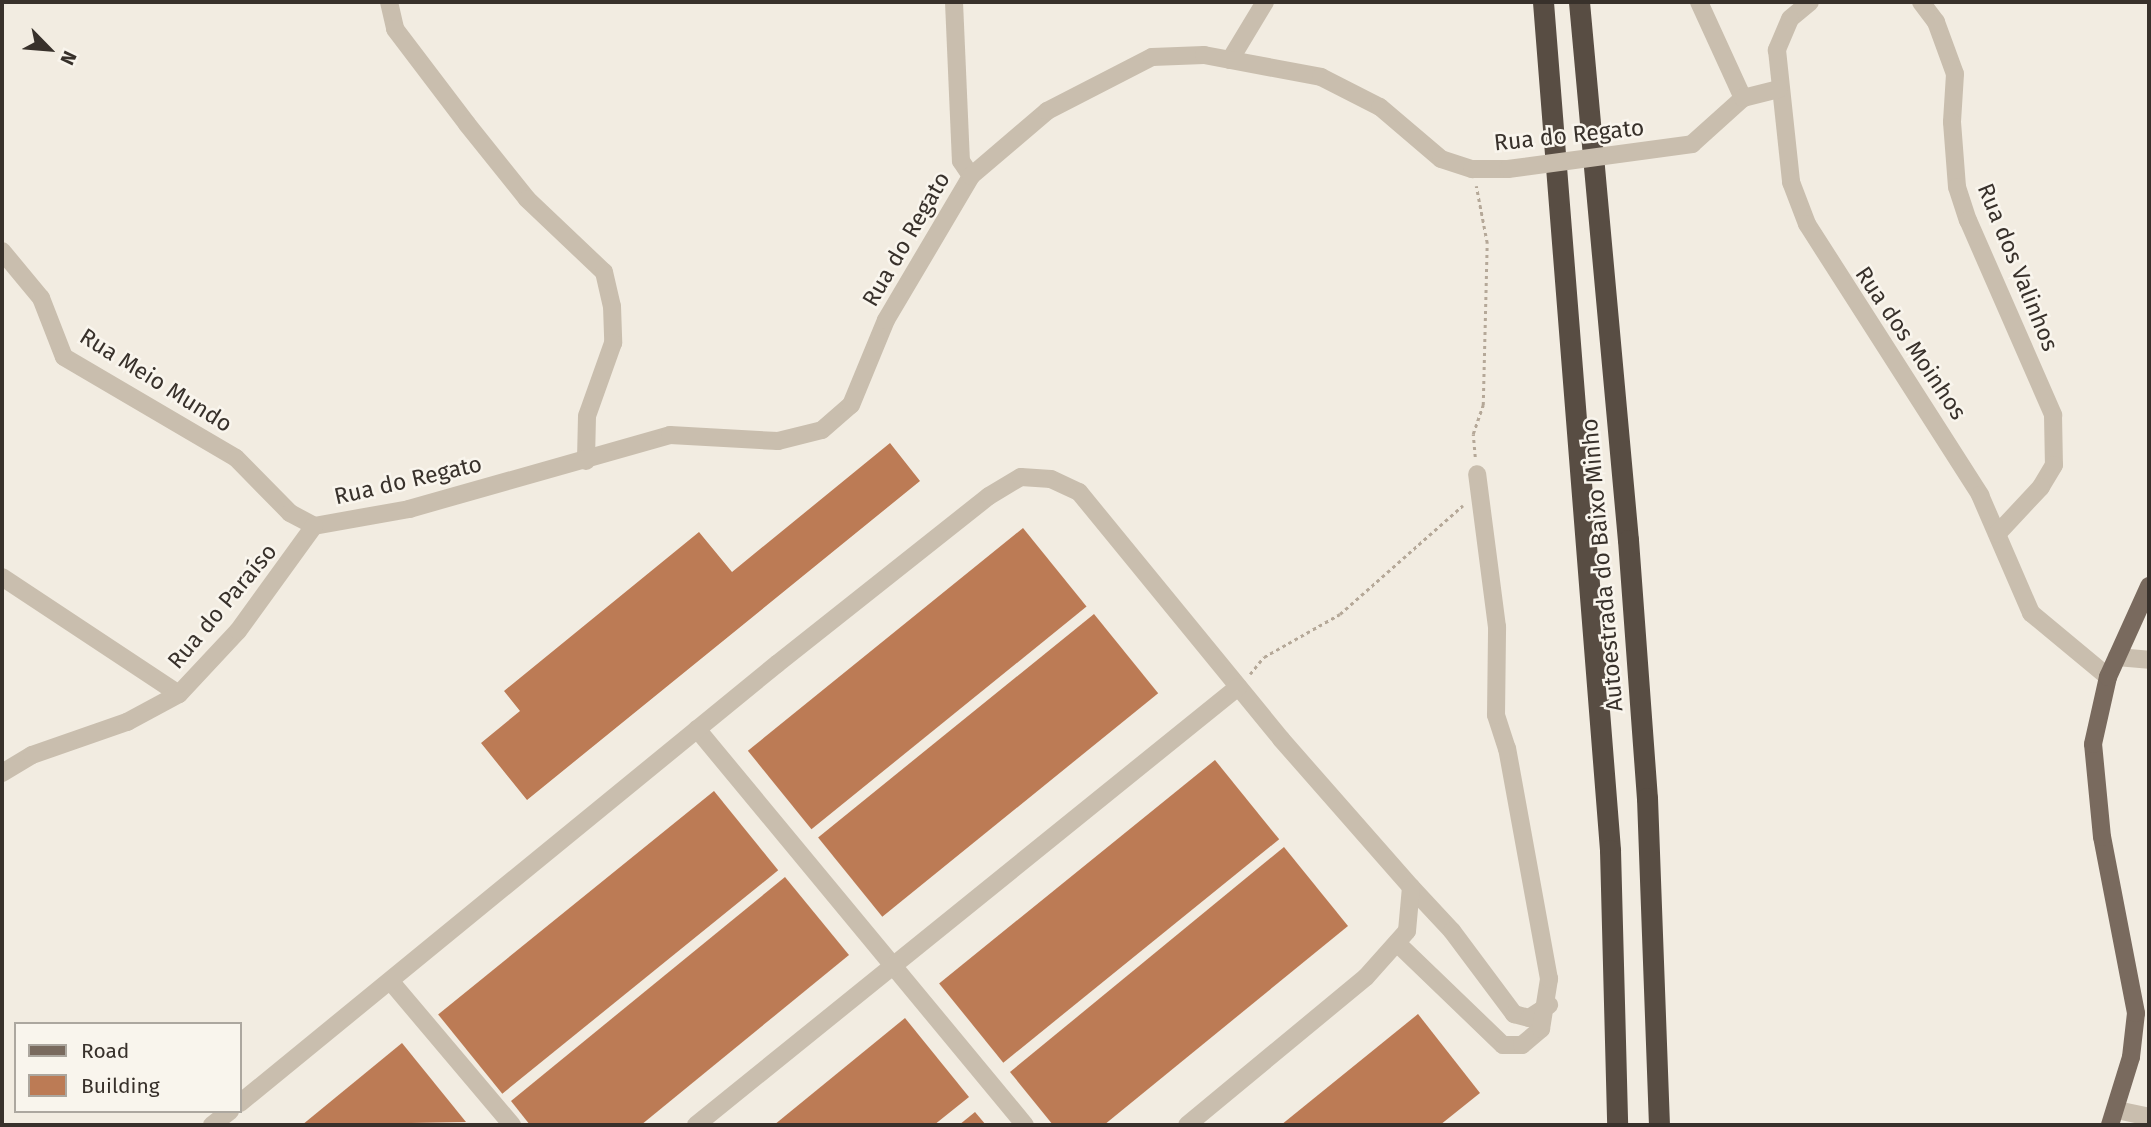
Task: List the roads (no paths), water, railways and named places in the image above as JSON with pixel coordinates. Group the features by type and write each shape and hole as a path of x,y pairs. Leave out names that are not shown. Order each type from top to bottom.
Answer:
{"highway":[{"name":"Autoestrada do Baixo Minho","path":"1543,2 1609,850 1617,1125"},
{"name":"Autoestrada do Baixo Minho","path":"1579,2 1629,553 1647,798 1659,1125"}],"main road":[{"path":"2113,1117 2136,1013 2093,776 2096,713 2108,677 2149,586"}],"street":[{"path":"389,2 395,29 476,135 527,198 604,272 612,306 613,343 587,416 586,461"},
{"path":"954,2 961,160 971,176"},
{"path":"1230,60 1265,2"},
{"path":"1699,2 1742,98"},
{"name":"Rua dos Moinhos","path":"1810,2 1790,19 1777,50 1779,89 1791,182 1807,224 1980,495 2031,613 2108,677"},
{"name":"Rua dos Valinhos","path":"1922,2 1936,22 1955,74 1952,122 1960,198 2053,415 2054,465 2041,487 1997,534"},
{"name":"Rua do Regato","path":"314,526 409,509 586,461 670,435 778,441 822,430 852,405 886,320 971,176 1047,111 1152,57 1230,60 1351,88 1441,159 1472,169 1508,169 1692,144 1742,98 1779,89"},
{"name":"Rua Meio Mundo","path":"2,251 41,298 64,357 236,458 290,513 314,526"},
{"path":"1397,943 1503,1045 1522,1045 1541,1029 1549,1004 1549,979 1507,749 1496,715 1497,627 1477,474"},
{"path":"242,1101 392,983 697,729 989,496 1021,477 1051,479 1079,492 1238,687 1452,931 1514,1014 1529,1018 1549,1004"},
{"name":"Rua do Paraíso","path":"2,773 32,755 127,722 179,694 238,631 314,526"},
{"path":"2,577 179,694"},
{"path":"2118,657 2149,660"},
{"path":"696,1125 1238,687"},
{"path":"697,729 894,963 1025,1125"},
{"path":"1187,1125 1366,977 1397,943 1412,911 1411,887"},
{"path":"392,983 512,1125"},
{"path":"212,1125 227,1113"},
{"path":"2113,1117 2149,1117"}]}
